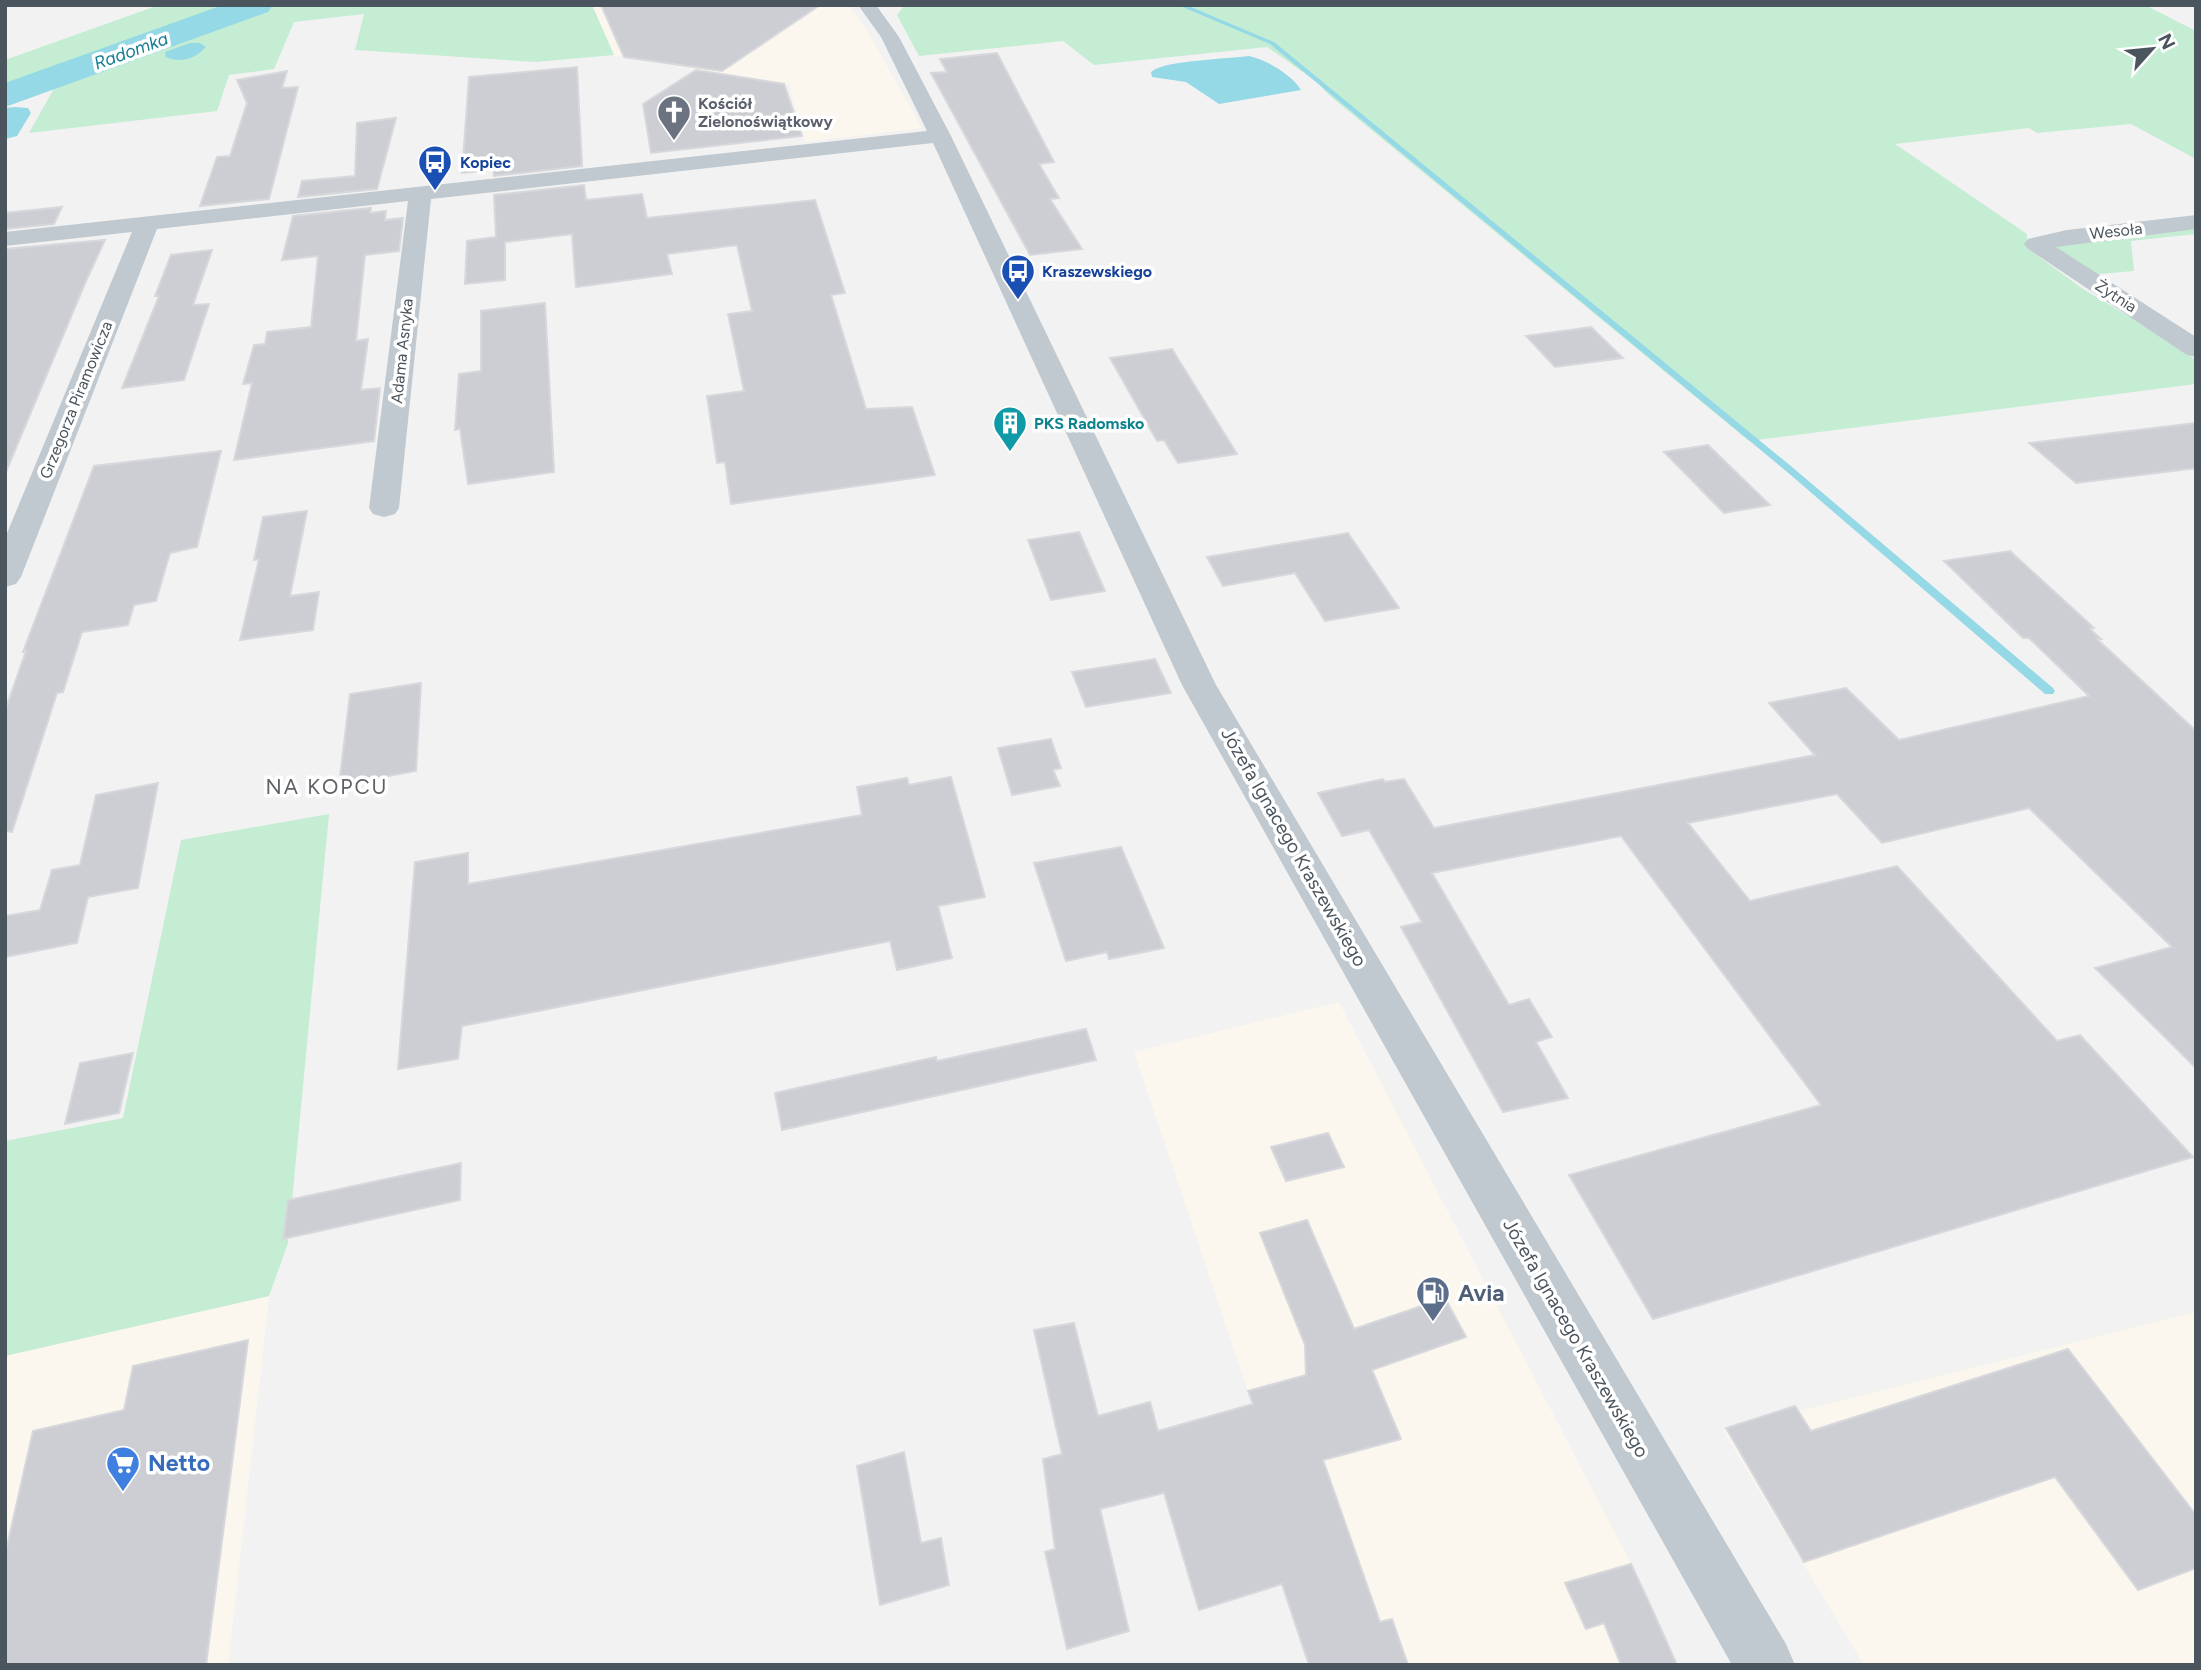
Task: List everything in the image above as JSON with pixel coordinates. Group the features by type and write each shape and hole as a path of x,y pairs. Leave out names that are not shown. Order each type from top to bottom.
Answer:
{"street":[{"name":"Józefa Ignacego Kraszewskiego","path":"867,5 890,37 940,136 1199,685 1765,1665"},
{"path":"5,239 940,136"},
{"name":"Adama Asnyka","path":"384,508 419,194"},
{"name":"Wesoła","path":"2036,244 2067,237 2196,222"},
{"name":"Grzegorza Piramowicza","path":"5,577 147,224"},
{"name":"Żytnia","path":"2036,244 2196,349"}],"shaded area":[{"path":"592,5 848,5 865,27 922,128 805,142 789,85 614,55"},
{"path":"1339,1002 1631,1564 1677,1665 1345,1665 1248,1391 1134,1052"},
{"name":"Netto","path":"269,1296 228,1665 5,1665 5,1356"},
{"path":"2196,1312 2196,1665 1864,1665 1723,1430"}],"green space":[{"path":"159,5 592,5 614,55 536,62 355,50 364,14 294,22 274,69 229,75 217,111 29,133 57,83 5,103 5,60"},
{"path":"905,5 2145,5 2196,31 2196,159 2131,124 2037,133 2029,128 1895,144 2027,234 2027,248 2083,289 2180,347 2196,361 2196,384 1749,441 1329,95 1317,82 1267,47 1094,65 1063,41 919,56 897,15"},
{"path":"2196,228 2196,234 2131,241 2134,271 2088,275 2052,249 2065,242"},
{"path":"329,814 288,1243 269,1296 5,1356 5,1141 123,1118 181,840"}],"water":[{"path":"190,43 200,43 206,47 188,59 166,57 165,52"},
{"path":"1249,56 1278,69 1301,90 1219,104 1186,82 1152,77 1151,72 1182,62"},
{"path":"5,108 28,108 31,113 17,136 5,139"}],"building":[{"path":"601,5 820,5 722,71 624,57"},
{"path":"997,53 1054,162 1039,164 1059,198 1050,199 1082,249 1030,255 931,73 947,72 940,59"},
{"path":"577,67 582,166 494,176 493,170 462,173 469,77"},
{"path":"696,70 784,84 802,136 651,153 643,104"},
{"path":"287,71 282,88 298,87 269,199 200,206 217,157 230,156 247,103 237,80"},
{"path":"396,118 377,189 298,197 302,181 355,176 357,123"},
{"path":"584,185 586,200 642,194 647,218 815,200 845,293 831,295 866,409 912,407 935,475 731,504 725,462 717,463 707,396 744,391 728,314 752,311 737,245 667,254 672,274 576,287 572,234 505,242 505,280 465,284 467,241 496,237 494,195"},
{"path":"62,207 54,224 5,229 5,213"},
{"path":"371,208 370,213 386,211 385,220 403,218 399,251 365,255 356,341 368,339 361,390 380,388 374,441 234,460 252,383 243,384 254,345 265,344 267,332 311,327 318,256 282,260 293,216"},
{"path":"105,240 86,281 5,474 5,249"},
{"path":"212,250 193,305 209,304 184,380 122,388 159,296 155,296 171,255"},
{"path":"545,303 554,472 468,484 460,429 455,430 459,374 481,371 481,311"},
{"path":"1591,327 1623,358 1555,367 1526,336"},
{"path":"1172,349 1237,454 1178,463 1164,440 1157,441 1110,358"},
{"path":"2196,423 2196,468 2076,483 2029,443"},
{"path":"1708,445 1770,505 1724,513 1664,452"},
{"path":"221,451 197,547 170,553 156,601 134,605 128,625 82,632 63,692 57,693 12,832 5,831 5,711 26,651 23,652 94,466"},
{"path":"307,511 290,596 319,592 313,630 240,640 259,559 254,560 263,517"},
{"path":"1079,532 1105,591 1051,600 1028,540"},
{"path":"1348,533 1399,608 1325,621 1295,573 1223,586 1207,557"},
{"path":"2010,551 2094,628 2090,629 2101,639 2097,639 2196,731 2196,1068 2095,968 2172,947 2029,808 1882,843 1837,794 1688,823 1750,901 1897,866 2057,1041 2080,1035 2193,1157 1653,1319 1569,1175 1821,1105 1621,836 1432,873 1509,1005 1529,999 1552,1037 1536,1042 1568,1098 1503,1112 1401,927 1422,922 1369,830 1342,836 1318,793 1383,779 1385,782 1404,779 1434,828 1815,755 1769,703 1846,688 1899,740 2089,696 2029,638 2023,638 1944,561"},
{"path":"1155,659 1171,693 1086,707 1072,672"},
{"path":"421,683 416,771 339,785 350,694"},
{"path":"1051,739 1061,768 1053,770 1060,786 1012,795 998,748"},
{"path":"951,777 985,897 938,906 952,958 897,970 890,941 462,1026 458,1059 398,1069 415,862 468,853 468,884 862,815 857,787 907,778 909,785"},
{"path":"158,783 138,888 88,897 77,943 5,957 5,916 40,910 52,870 80,865 96,795"},
{"path":"1121,847 1164,948 1109,959 1107,952 1066,961 1034,863"},
{"path":"1086,1029 1096,1060 782,1130 775,1093 936,1057 937,1061"},
{"path":"133,1053 119,1113 65,1124 80,1063"},
{"path":"1328,1133 1344,1167 1286,1181 1271,1147"},
{"path":"461,1163 460,1200 283,1239 288,1200"},
{"path":"1307,1220 1354,1329 1445,1298 1466,1337 1372,1370 1401,1439 1323,1460 1380,1622 1392,1619 1408,1665 1309,1665 1282,1584 1199,1610 1164,1493 1100,1509 1129,1631 1067,1649 1045,1552 1055,1549 1043,1459 1062,1454 1034,1330 1074,1323 1098,1416 1150,1402 1158,1431 1253,1404 1248,1391 1306,1375 1305,1345 1260,1233"},
{"name":"Netto","path":"248,1340 206,1665 5,1665 5,1555 33,1431 124,1410 133,1366"},
{"path":"2068,1349 2196,1515 2196,1568 2138,1590 2055,1477 1804,1562 1726,1428 1795,1406 1811,1431"},
{"path":"904,1452 921,1543 941,1538 949,1585 880,1605 857,1466"},
{"path":"1631,1564 1677,1665 1621,1665 1604,1623 1586,1629 1565,1583"}],"waterway":[{"name":"Radomka","path":"5,96 256,5"},
{"path":"1181,5 1272,43 1789,469 2049,691"}],"place":[{"name":"Kościół Zielonoświątkowy","path":"674,142"},
{"name":"Kopiec","path":"435,192"},
{"name":"Kraszewskiego","path":"1018,301"},
{"name":"PKS Radomsko","path":"1010,453"},
{"name":"Avia","path":"1433,1323"},
{"name":"Netto","path":"123,1493"}],"district":[{"name":"NA KOPCU","path":"327,786"}]}
